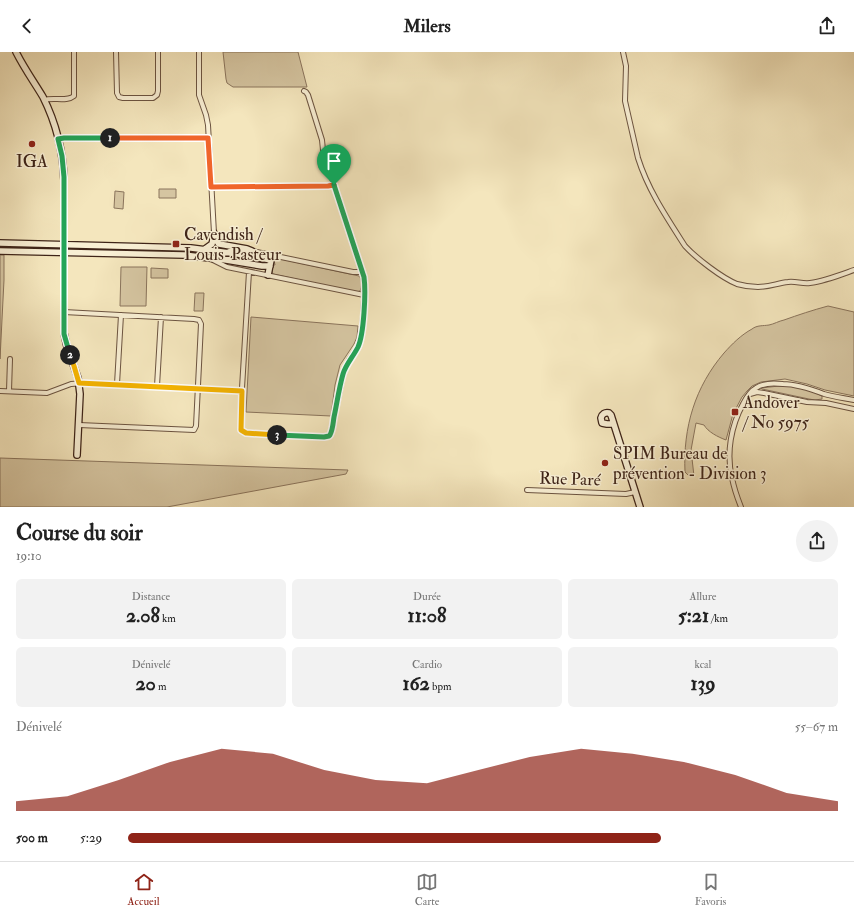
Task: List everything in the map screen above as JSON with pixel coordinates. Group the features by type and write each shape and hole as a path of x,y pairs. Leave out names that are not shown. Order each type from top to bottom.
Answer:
{"main road":[{"path":"16,52 44,100 53,122 62,156 64,177 64,334 79,383 80,394 77,454"},
{"path":"205,249 212,244 214,233"},
{"path":"214,233 219,244 247,249 252,252"},
{"path":"0,243 174,247 205,249 271,260"},
{"path":"0,251 175,255 226,260 262,266 271,260"},
{"path":"268,276 271,260"},
{"path":"613,424 640,507"}],"street":[{"path":"44,100 69,99 74,96 74,52"},
{"path":"116,52 117,93 119,97 153,98 157,95 158,91 158,52"},
{"path":"199,52 199,95 207,121 214,233"},
{"path":"623,52 626,66 625,101 641,167 655,197 690,252 732,282 750,287 771,286 789,282 809,284 854,270"},
{"path":"249,272 241,430 246,433 329,436 343,375 349,360 358,347 361,339 365,283 323,150 321,136 308,95 304,91"},
{"path":"58,139 208,138"},
{"path":"211,187 334,185"},
{"path":"215,251 252,252 271,260 362,272"},
{"path":"208,258 224,266 249,272 364,295"},
{"path":"64,312 194,319 199,320 201,324 196,426 194,430 79,425"},
{"path":"117,384 121,315"},
{"path":"157,386 161,317"},
{"path":"8,391 10,359"},
{"path":"0,391 47,393 71,384 79,383 242,391"},
{"path":"741,507 731,473 730,446 736,418 748,395 755,388 761,386 786,384 810,388 825,394 854,400"},
{"path":"748,395 757,392 807,402 831,404 854,409"},
{"name":"Rue Paré","path":"527,490 626,494 635,492"}],"shaded area":[{"path":"223,52 298,52 307,87 233,87 227,83"},
{"path":"159,189 176,189 176,198 159,198"},
{"path":"115,191 124,192 123,209 114,208"},
{"path":"0,255 4,255 4,280 0,359"},
{"path":"276,258 359,276 361,281 361,289 360,291 356,292 273,274 273,265 275,265 274,260"},
{"path":"121,267 147,267 146,306 120,306"},
{"path":"151,268 168,269 168,278 151,278"},
{"path":"195,293 204,293 203,311 194,311"},
{"path":"828,306 854,312 854,396 785,379 761,382 752,386 742,397 733,414 726,440 711,432 704,425 696,423 691,450 694,476 688,475 685,472 686,439 693,408 705,380 724,353 740,337 758,326 771,325"},
{"path":"251,317 358,326 357,337 354,344 340,365 335,385 331,416 246,412"},
{"path":"779,386 806,389 822,396 822,399 809,399 761,388"},
{"path":"0,458 348,470 346,474 167,507 0,507"}],"place":[{"name":"IGA","path":"32,144"},
{"name":"Cavendish / Louis-Pasteur","path":"176,244"},
{"name":"Andover / No 5975","path":"735,412"},
{"name":"SPIM Bureau de prévention - Division 3","path":"605,463"}],"route":[{"path":"208,138 211,187 334,185 363,275 365,287 361,339 358,347 346,366 343,375 329,436 324,437 243,432 241,430 242,391 79,383 64,334 64,177 62,156 58,139 208,138"}]}
